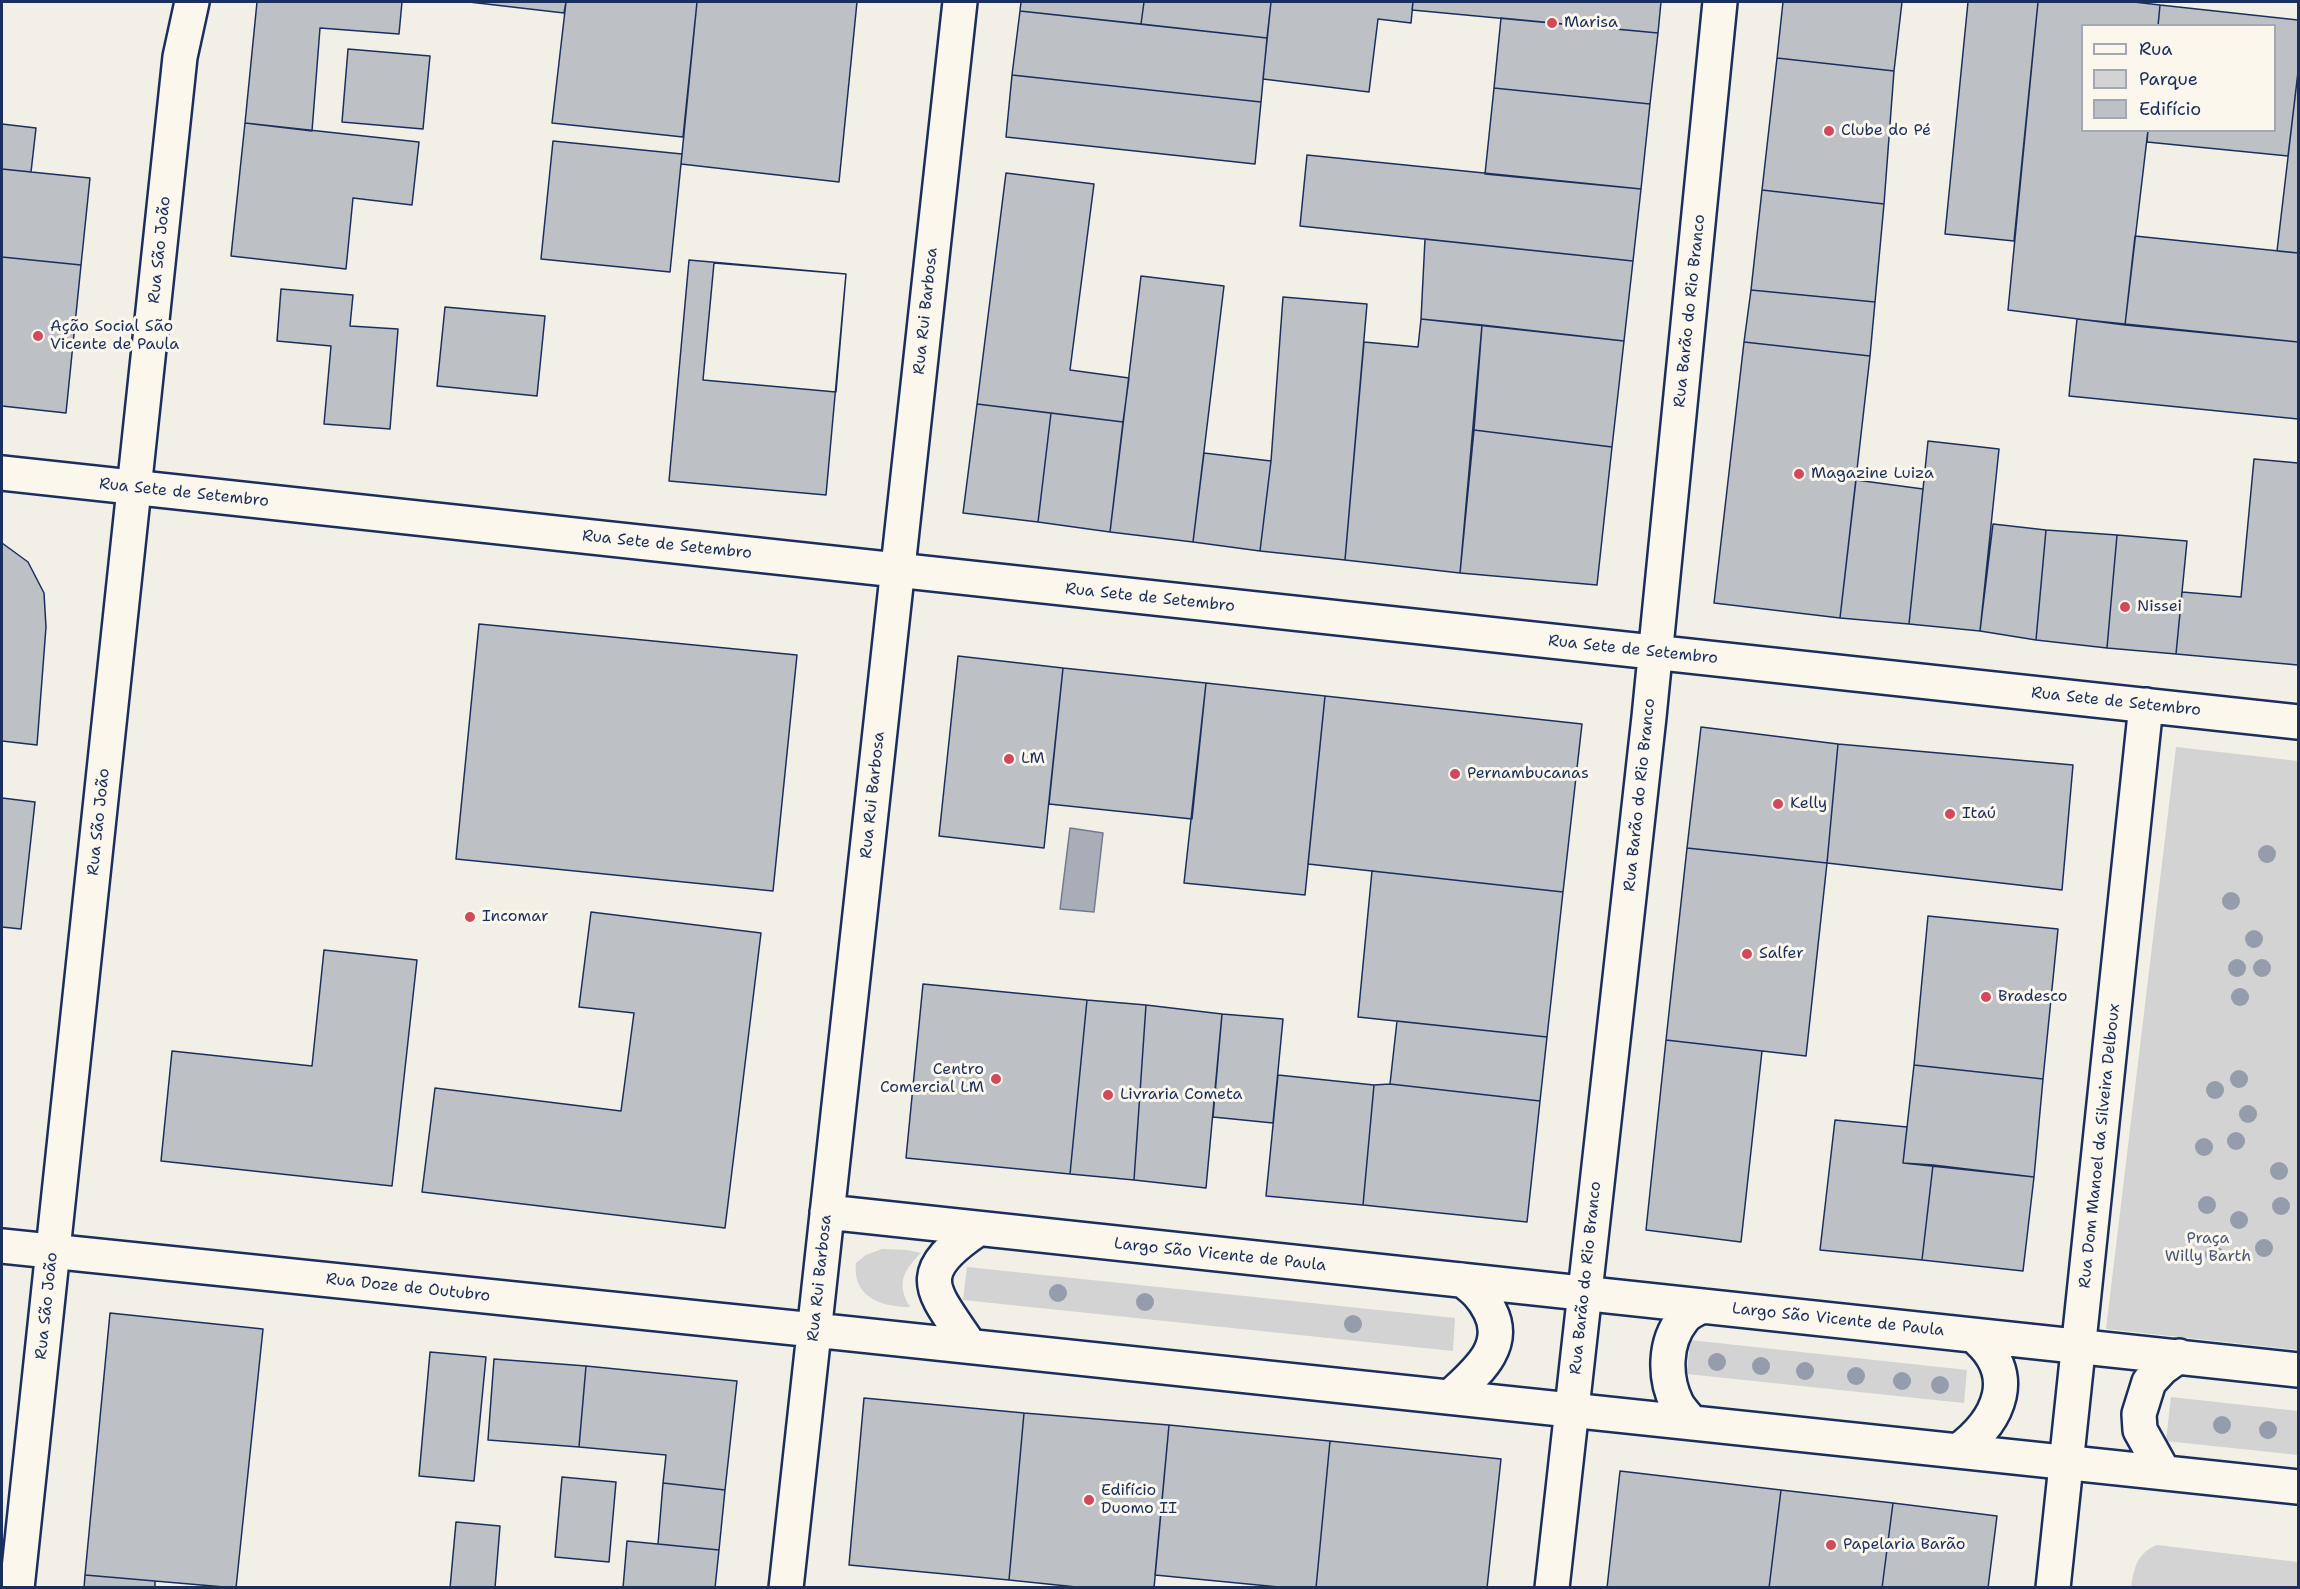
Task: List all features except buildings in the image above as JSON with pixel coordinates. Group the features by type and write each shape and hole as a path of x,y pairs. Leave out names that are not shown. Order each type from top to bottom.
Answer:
{"street":[{"path":"177,2 180,57"},
{"path":"180,57 192,2"},
{"name":"Rua Rui Barbosa","path":"786,1587 960,2"},
{"name":"Rua Barão do Rio Branco","path":"1552,1587 1656,652 1720,2"},
{"name":"Rua São João","path":"17,1587 136,488 180,57"},
{"name":"Rua Sete de Setembro","path":"2,473 2298,722"},
{"name":"Rua Dom Manoel da Silveira Delboux","path":"2053,1587 2146,705"},
{"name":"Largo São Vicente de Paula","path":"827,1212 2298,1370"},
{"path":"970,1346 935,1293 933,1279 938,1266 950,1251 961,1240 978,1229"},
{"name":"Rua Doze de Outubro","path":"2,1246 814,1330"},
{"path":"1450,1397 1482,1365 1491,1353 1496,1338 1495,1321 1486,1303 1476,1290 1462,1280"},
{"path":"1692,1423 1678,1407 1670,1386 1668,1347 1671,1337 1684,1317 1702,1306"},
{"path":"814,1330 2298,1487"},
{"path":"1958,1451 1975,1438 1997,1407 1999,1369 1987,1346 1973,1335"},
{"path":"2164,1473 2140,1430 2139,1414 2149,1382 2162,1368 2179,1356"}],"green space":[{"name":"Praça Willy Barth","path":"2176,747 2298,761 2298,1350 2106,1329"},
{"path":"882,1249 921,1253 904,1278 903,1291 910,1307 879,1302 864,1292 859,1284 856,1263 866,1255"},
{"path":"967,1267 1455,1318 1453,1351 963,1300"},
{"path":"1690,1340 1967,1370 1964,1403 1687,1374"},
{"path":"2171,1397 2298,1411 2298,1455 2166,1441"},
{"path":"2157,1545 2298,1562 2298,1587 2131,1587 2141,1557"}],"shaded area":[{"path":"1070,828 1103,833 1094,912 1060,909"}],"place":[{"name":"Marisa","path":"1552,23"},
{"name":"Clube do Pé","path":"1829,131"},
{"name":"Ação Social São Vicente de Paula","path":"38,336"},
{"name":"Magazine Luiza","path":"1799,474"},
{"name":"Nissei","path":"2125,607"},
{"name":"LM","path":"1009,759"},
{"name":"Pernambucanas","path":"1455,774"},
{"name":"Kelly","path":"1778,804"},
{"name":"Itaú","path":"1950,814"},
{"name":"Incomar","path":"470,917"},
{"name":"Salfer","path":"1747,954"},
{"name":"Bradesco","path":"1986,997"},
{"name":"Centro Comercial LM","path":"996,1079"},
{"name":"Livraria Cometa","path":"1108,1095"},
{"name":"Edifício Duomo II","path":"1089,1500"},
{"name":"Papelaria Barão","path":"1831,1545"}]}
